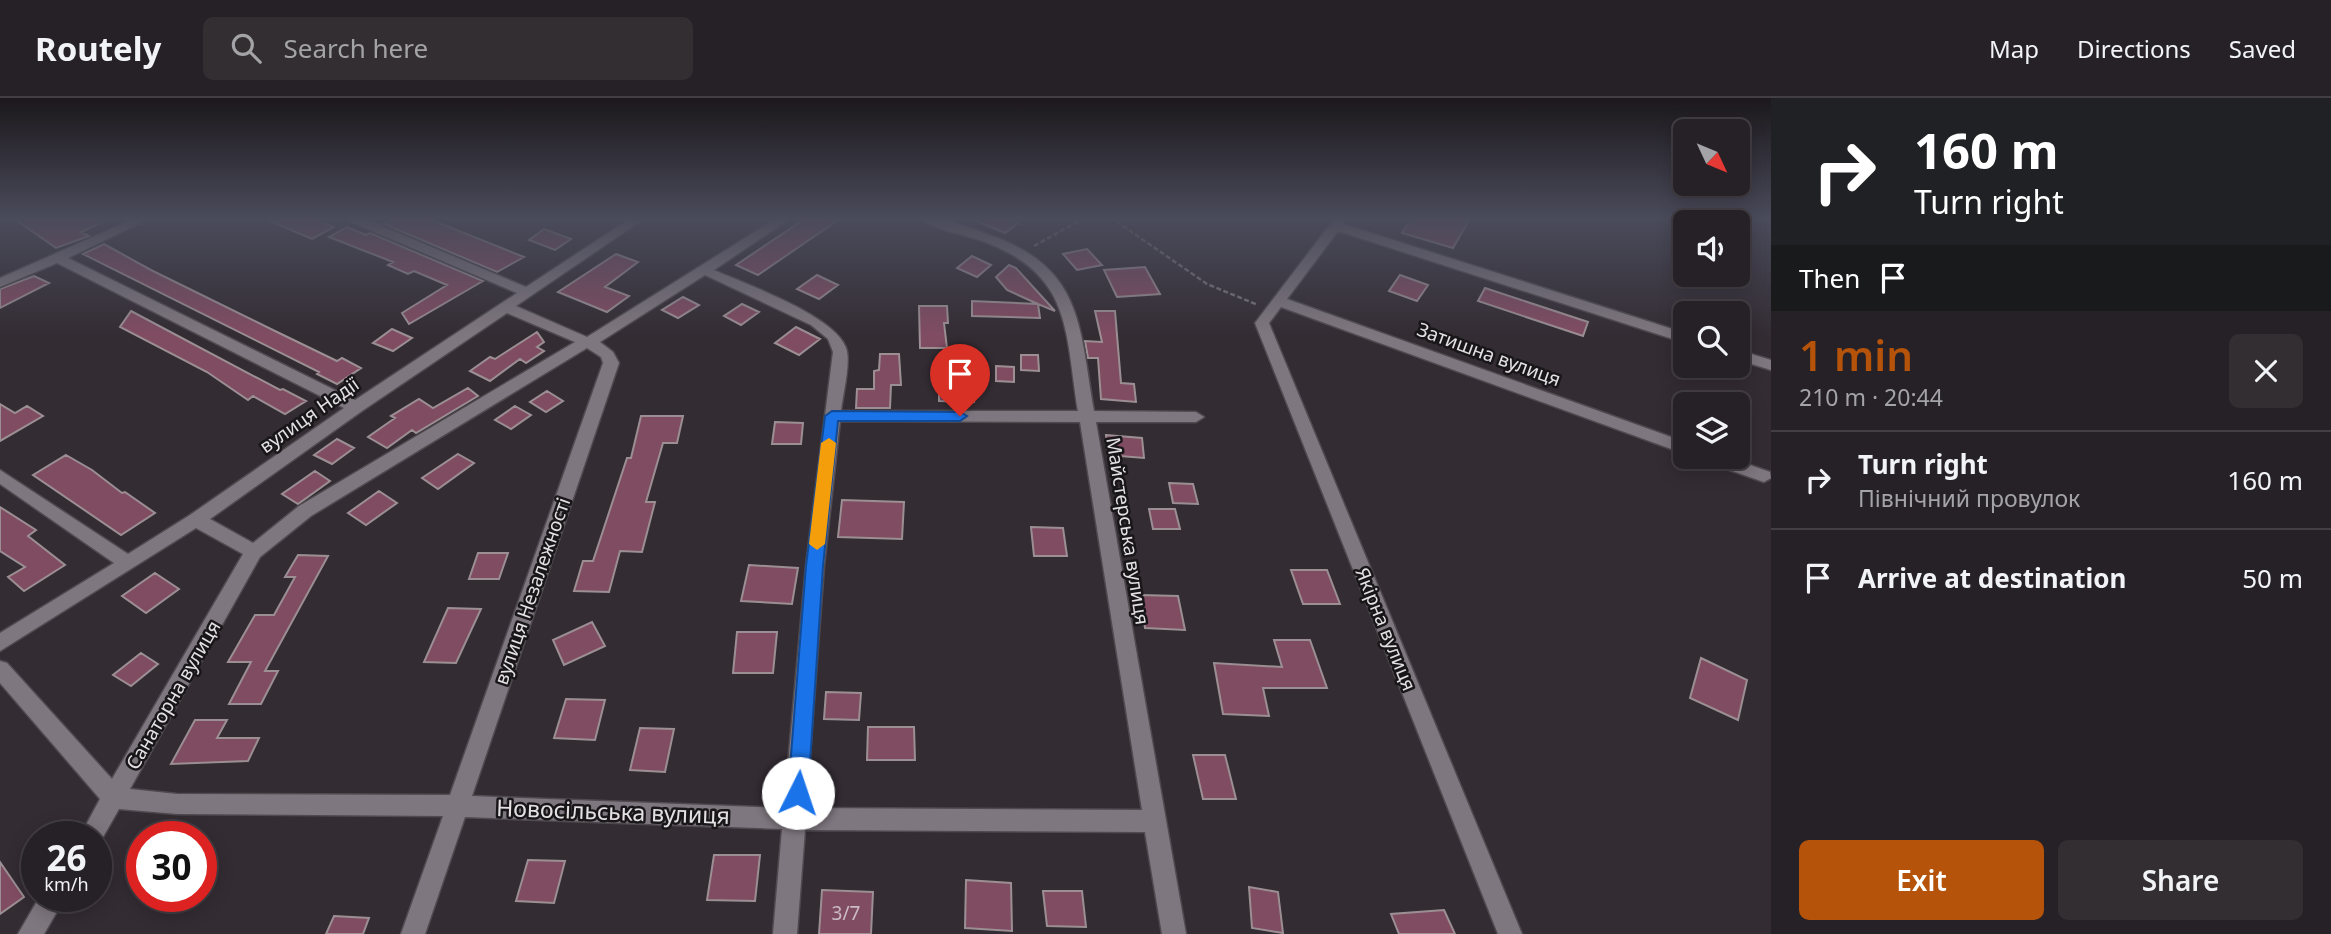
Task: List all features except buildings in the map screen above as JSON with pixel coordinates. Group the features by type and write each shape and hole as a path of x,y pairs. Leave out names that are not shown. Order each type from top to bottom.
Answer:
{"street":[{"path":"0,284 56,257 356,407"},
{"path":"444,257 526,292"},
{"name":"вулиця Надії","path":"0,643 196,520 356,407 579,257"},
{"path":"196,520 254,552 305,511 572,349 589,342 724,257"},
{"name":"Майстерська вулиця","path":"1029,257 1053,278 1062,290 1069,310 1174,934"},
{"path":"1270,311 1311,257"},
{"path":"1443,257 1673,334"},
{"path":"704,270 816,322 834,337 840,352 815,566 786,934"},
{"name":"вулиця Незалежності","path":"413,934 611,363 608,355 589,342 506,307"},
{"name":"Затишна вулиця","path":"1270,311 1673,444"},
{"name":"Якірна вулиця","path":"1270,311 1510,934"},
{"path":"1750,359 1771,365"},
{"path":"832,416 1196,416"},
{"path":"1745,469 1765,476"},
{"path":"0,475 128,563"},
{"name":"Санаторна вулиця","path":"100,821 254,552"},
{"path":"0,668 114,798"},
{"name":"Новосільська вулиця","path":"114,798 177,804 457,806 796,819 1153,821"},
{"path":"30,934 44,912"}],"path":[{"path":"1167,257 1206,284 1270,311"}],"slow traffic":[{"path":"817,544 829,443"}],"route":[{"path":"798,793 815,566 832,416 960,416"}]}
